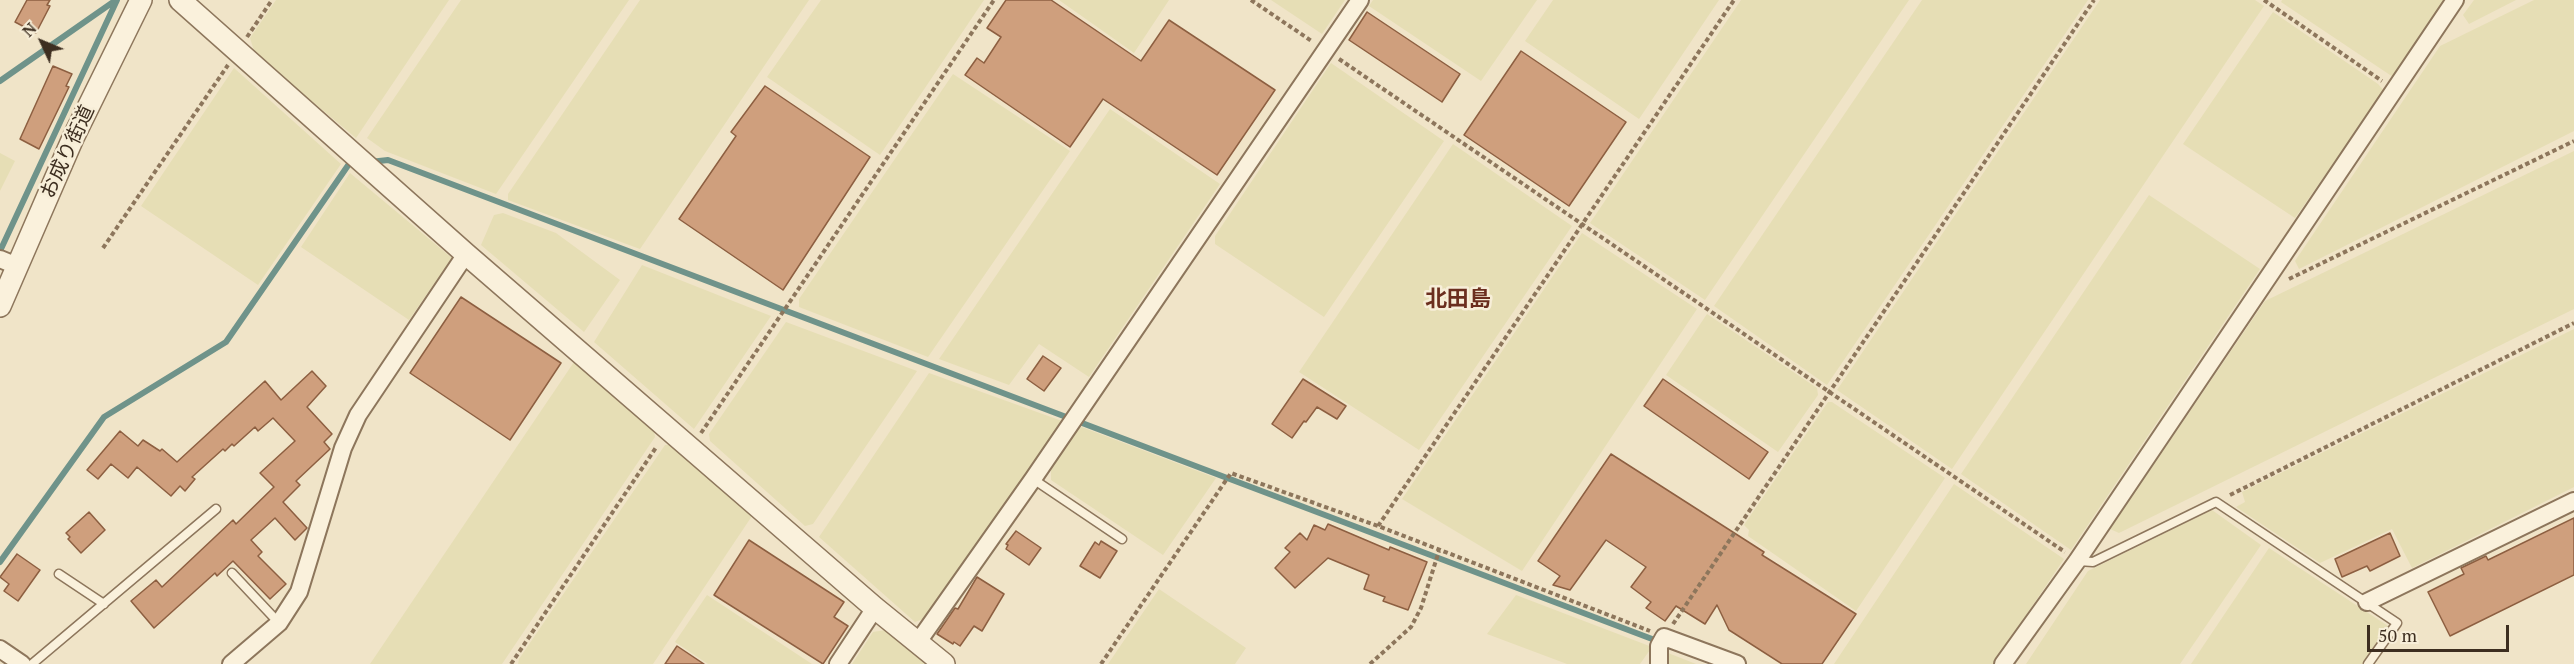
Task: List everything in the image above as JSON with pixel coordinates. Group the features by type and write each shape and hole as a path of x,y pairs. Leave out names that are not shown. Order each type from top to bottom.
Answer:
{"street":[{"name":"お成り街道","path":"0,306 9,262 141,0"},
{"path":"180,0 466,254 944,664"},
{"path":"918,642 1033,479 1360,0"},
{"path":"2003,664 2077,561 2455,0"},
{"path":"231,664 279,623 299,592 343,448 358,415 466,254"},
{"path":"2367,602 2574,501"},
{"path":"838,664 876,608"},
{"path":"1659,664 1659,646 1664,637 1737,664"},
{"path":"0,649 22,664"}],"lane":[{"path":"1033,479 1122,539"},
{"path":"2077,561 2093,562 2216,502 2397,623 2368,664"},
{"path":"32,664 216,509"},
{"path":"232,573 279,623"},
{"path":"59,574 104,604"}],"path":[{"path":"103,248 272,0"},
{"path":"691,449 994,0"},
{"path":"1251,0 2077,561"},
{"path":"1378,526 1734,0"},
{"path":"1101,664 1231,473 1378,526 1664,637 1828,390 2094,0"},
{"path":"2264,0 2394,89"},
{"path":"2268,279 2286,281 2574,141"},
{"path":"2216,502 2574,323"},
{"path":"511,664 668,429"},
{"path":"1370,664 1411,627 1421,608 1439,551"}],"shaded area":[{"path":"276,0 449,0 356,138 255,54 250,38"},
{"path":"461,0 629,0 496,194 385,151 367,138"},
{"path":"640,0 809,0 640,249 508,200 508,194"},
{"path":"821,0 984,0 880,155 767,77"},
{"path":"1059,0 1169,0 1134,53"},
{"path":"1271,0 1345,0 1322,34"},
{"path":"1373,0 1537,0 1481,81 1369,6"},
{"path":"1553,0 1719,0 1639,119 1525,41"},
{"path":"1741,0 1909,0 1705,300 1590,223"},
{"path":"1922,0 2088,0 1827,385 1714,306"},
{"path":"2100,0 2255,0 2264,6 1952,469 1837,390"},
{"path":"2282,0 2445,0 2393,77 2281,2"},
{"path":"2474,0 2516,0 2469,24 2463,15"},
{"path":"2534,0 2574,0 2574,131 2299,269 2295,261 2440,46"},
{"path":"2273,12 2378,84 2384,91 2295,218 2183,144"},
{"path":"1331,63 1444,141 1324,317 1215,244 1215,236"},
{"path":"234,68 341,164 258,285 141,206"},
{"path":"953,74 1070,151 928,357 799,307 799,299"},
{"path":"1110,109 1220,184 1089,377 1039,344 1009,385 939,359"},
{"path":"1453,144 1572,226 1419,450 1299,372"},
{"path":"2574,151 2574,309 2119,533 2110,529 2265,301"},
{"path":"0,153 15,161 0,191"},
{"path":"350,173 452,258 409,320 301,247"},
{"path":"2149,195 2260,269 2071,550 1961,474"},
{"path":"503,213 556,233 620,280 584,332 481,245 494,215"},
{"path":"1582,233 1697,309 1522,571 1402,499"},
{"path":"642,265 771,316 694,429 594,342"},
{"path":"1707,314 1817,388 1818,395 1778,452 1666,375"},
{"path":"786,322 917,371 813,524 805,526 710,441 709,434"},
{"path":"2574,329 2574,487 2412,568 2392,529 2320,563 2236,507 2245,502 2242,492"},
{"path":"574,362 654,431 655,437 502,664 370,664"},
{"path":"929,373 1062,421 926,618 915,622 819,537"},
{"path":"1828,402 1832,402 1945,478 1856,611 1748,536 1749,530 1744,525"},
{"path":"1079,426 1216,478 1163,555 1051,480 1051,470"},
{"path":"665,445 671,445 752,516 653,664 518,664 519,659"},
{"path":"1954,484 2064,559 1993,664 1834,664"},
{"path":"2212,510 2261,545 2180,664 2026,664 2088,571"},
{"path":"2269,548 2388,626 2362,664 2191,664"},
{"path":"1159,589 1246,648 1235,664 1108,664"},
{"path":"707,595 812,664 708,664 675,642"},
{"path":"1516,595 1652,647 1640,664 1567,664 1487,634"},
{"path":"886,630 926,664 852,664 873,632"},
{"path":"1663,651 1696,664 1664,664"}],"building":[{"path":"27,0 50,0 47,5 50,6 36,33 15,22"},
{"path":"1006,0 1051,0 1141,61 1169,20 1275,90 1217,175 1103,99 1070,147 965,75 977,58 984,63 1001,37 987,28"},
{"path":"1367,12 1460,74 1442,102 1349,40"},
{"path":"1521,51 1626,122 1569,206 1464,135"},
{"path":"53,66 72,74 66,86 69,87 39,149 20,139"},
{"path":"765,86 870,157 783,290 679,219 736,136 731,132"},
{"path":"461,297 561,363 510,440 410,373"},
{"path":"1043,356 1061,368 1044,391 1027,379"},
{"path":"312,371 326,386 307,407 332,434 324,442 330,449 296,481 300,485 283,502 307,528 295,540 275,518 251,540 262,552 258,556 286,584 270,599 233,561 217,576 215,573 154,628 131,601 156,580 162,587 233,520 236,524 274,487 260,473 295,441 273,418 258,431 255,427 234,446 232,444 225,451 223,449 192,477 195,479 185,491 180,486 171,496 137,467 128,478 111,464 98,479 87,470 120,431 138,446 143,440 160,451 162,449 177,462 265,381 281,400"},
{"path":"1303,379 1346,406 1337,419 1317,407 1292,438 1272,424"},
{"path":"1663,379 1768,452 1749,479 1644,406"},
{"path":"1611,454 1764,552 1762,555 1856,614 1822,664 1782,664 1729,630 1717,605 1705,624 1676,606 1665,621 1646,608 1651,602 1631,587 1646,567 1606,540 1570,590 1553,585 1560,576 1538,561"},
{"path":"89,512 105,530 81,553 68,539 70,537 66,533"},
{"path":"2574,518 2574,575 2450,636 2428,592 2464,574 2461,568 2486,556 2488,560"},
{"path":"1328,524 1389,550 1390,547 1427,562 1408,610 1383,601 1385,597 1364,589 1369,575 1328,558 1295,588 1275,568 1290,552 1285,548 1300,533 1307,540 1314,525 1325,530"},
{"path":"1016,531 1041,548 1029,565 1006,549 1008,545 1006,544"},
{"path":"2390,533 2400,556 2370,571 2367,566 2342,577 2335,559"},
{"path":"749,540 844,602 834,617 848,626 823,664 714,595"},
{"path":"1101,541 1117,551 1100,578 1080,566 1095,542 1099,545"},
{"path":"17,554 40,570 18,601 4,591 9,584 0,577"},
{"path":"977,577 1004,594 982,631 974,626 960,646 954,642 953,644 937,634 955,608 958,609"},
{"path":"677,646 704,664 665,664"}],"waterway":[{"path":"0,81 116,0"},
{"path":"0,251 117,0"},
{"path":"370,162 388,160 1660,642"},
{"path":"0,562 104,417 226,342 349,164 356,163"}],"district":[{"name":"北田島","path":"1458,300"}]}
